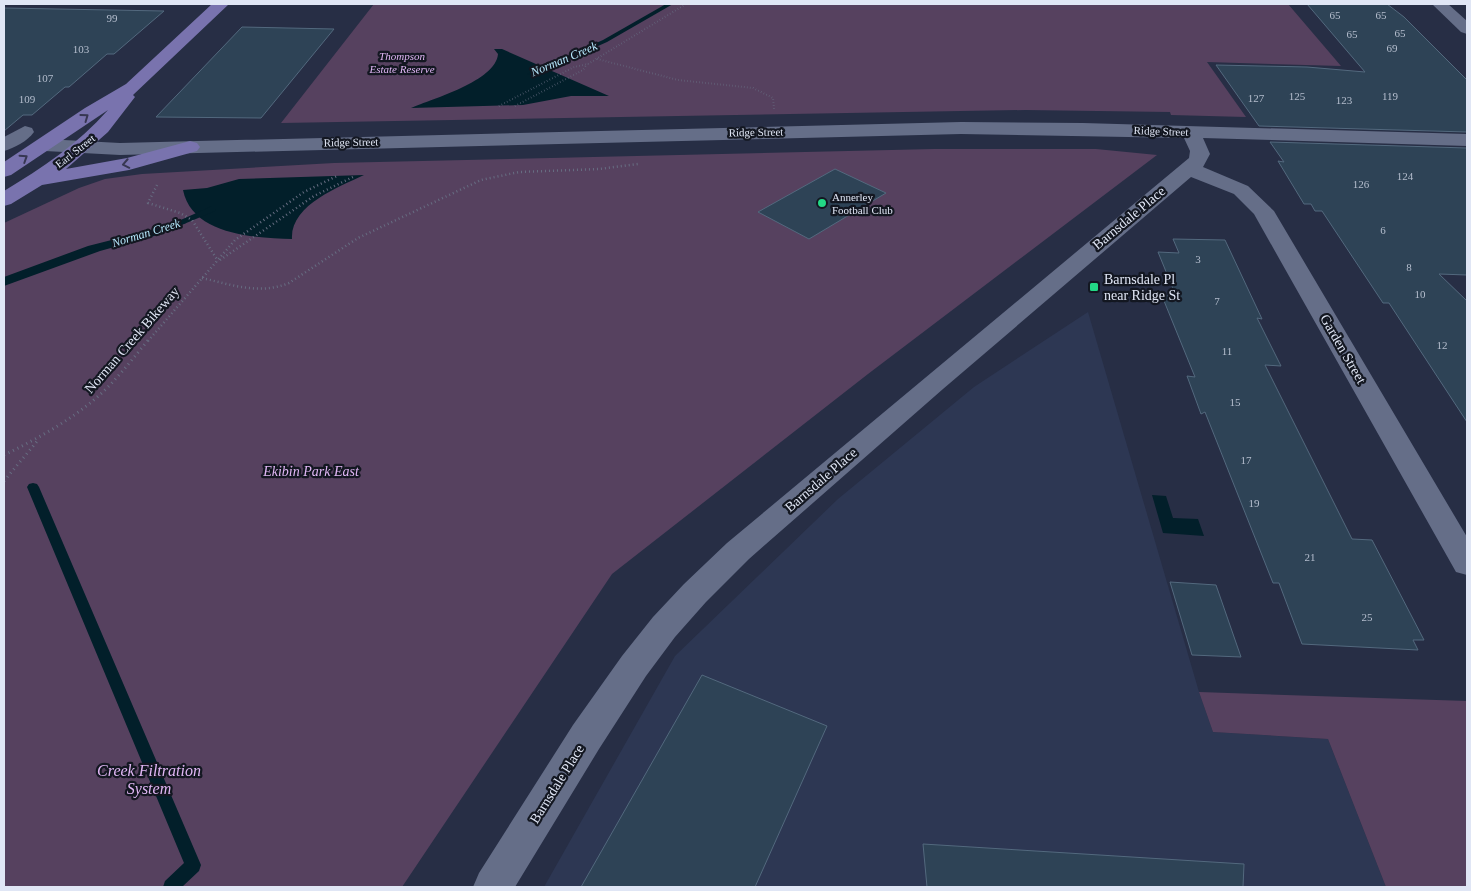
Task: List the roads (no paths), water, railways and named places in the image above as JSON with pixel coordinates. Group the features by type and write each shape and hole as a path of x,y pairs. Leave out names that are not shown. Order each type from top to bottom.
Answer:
{"main road":[{"name":"Earl Street","path":"4,171 91,112 132,88 220,4"},
{"name":"Earl Street","path":"4,200 80,147 115,115 132,88"},
{"path":"35,180 129,164 190,147"}],"street":[{"path":"1439,4 1467,29"},
{"name":"Ridge Street","path":"45,145 120,149 961,128 1467,140"},
{"path":"4,145 25,132"},
{"name":"Barnsdale Place","path":"493,887 586,737 634,666 664,627 695,593 738,551 1189,169 1201,156 1190,132"},
{"name":"Garden Street","path":"1189,169 1241,190 1263,210 1467,563"}],"water":[{"path":"494,49 502,49 609,96 571,96 523,105 411,108 462,88 487,73 495,64 498,54"},
{"path":"364,175 330,192 307,207 293,227 292,239 244,235 212,225 199,216 189,205 183,190 207,188 239,179"},
{"path":"180,219 186,223 154,236 100,251 4,286 4,277 88,246 159,228"},
{"path":"1152,495 1166,496 1173,518 1198,519 1204,536 1163,533"}],"waterway":[{"name":"Norman Creek","path":"531,74 605,41 670,4"},
{"name":"Norman Creek","path":"169,227 212,209"},
{"path":"33,487 193,865 171,887"}],"place":[{"name":"Annerley Football Club","path":"822,203"},
{"name":"Barnsdale Pl near Ridge St","path":"1094,287"}],"park label":[{"name":"Thompson Estate Reserve","path":"402,62"},
{"name":"Ekibin Park East","path":"311,471"},
{"name":"Creek Filtration System","path":"149,779"}]}
